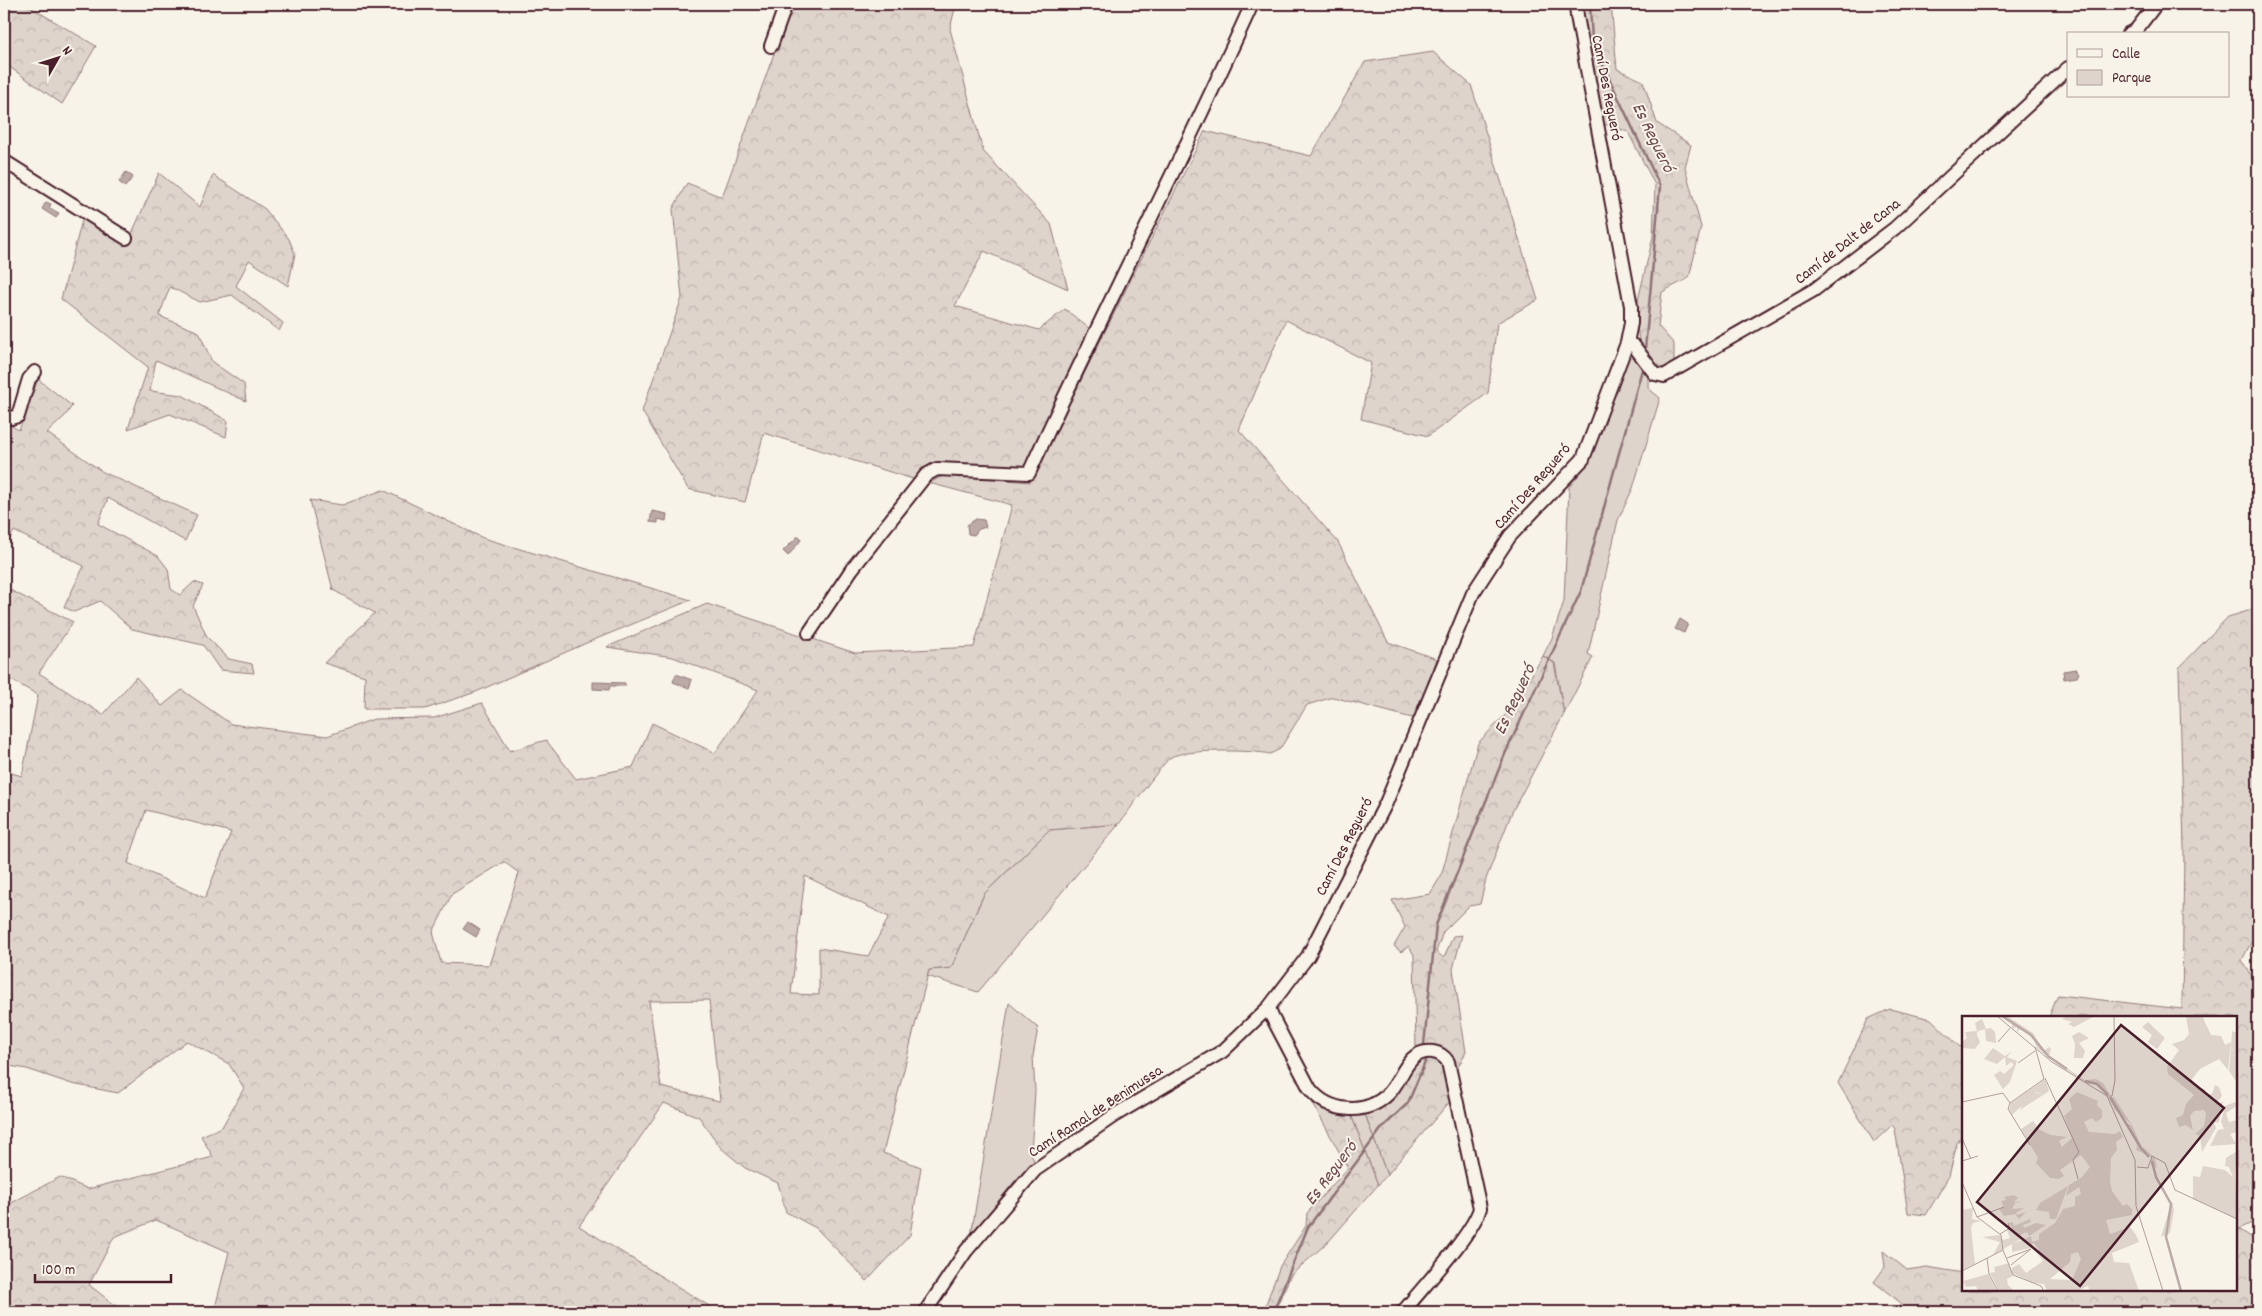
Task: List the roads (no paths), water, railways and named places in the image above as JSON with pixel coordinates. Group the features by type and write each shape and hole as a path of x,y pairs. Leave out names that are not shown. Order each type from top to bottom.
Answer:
{"street":[{"path":"771,46 786,4"},
{"path":"809,633 852,569 926,475 937,469 1029,472 1082,357 1170,182 1252,4"},
{"name":"Camí Des Regueró","path":"1270,1007 1308,956 1386,803 1473,593 1510,536 1583,458 1628,343 1631,306 1576,16 1576,4"},
{"path":"2132,32 2136,30 2156,4"},
{"name":"Camí de Dalt de Cana","path":"1628,343 1634,346 1655,374 1664,376 1805,297 1895,228 2067,69"},
{"path":"4,161 126,238"},
{"path":"4,416 11,418 18,416 29,379 35,372"},
{"path":"1270,1007 1272,1016 1310,1089 1320,1099 1334,1107 1355,1108 1368,1106 1381,1100 1391,1091 1406,1064 1421,1054 1435,1053 1442,1055 1448,1062 1480,1208 1476,1219 1465,1235 1402,1312"},
{"name":"Camí Ramal de Benimussa","path":"925,1312 966,1251 1035,1170 1115,1115 1223,1051 1270,1007"}],"waterway":[{"name":"Es Regueró","path":"1590,4 1592,42 1660,186 1645,349"},
{"name":"Es Regueró","path":"1424,1045 1436,925 1505,754 1581,591 1643,366"},
{"name":"Es Regueró","path":"1273,1312 1308,1227 1382,1128 1408,1103 1426,1060"}]}
